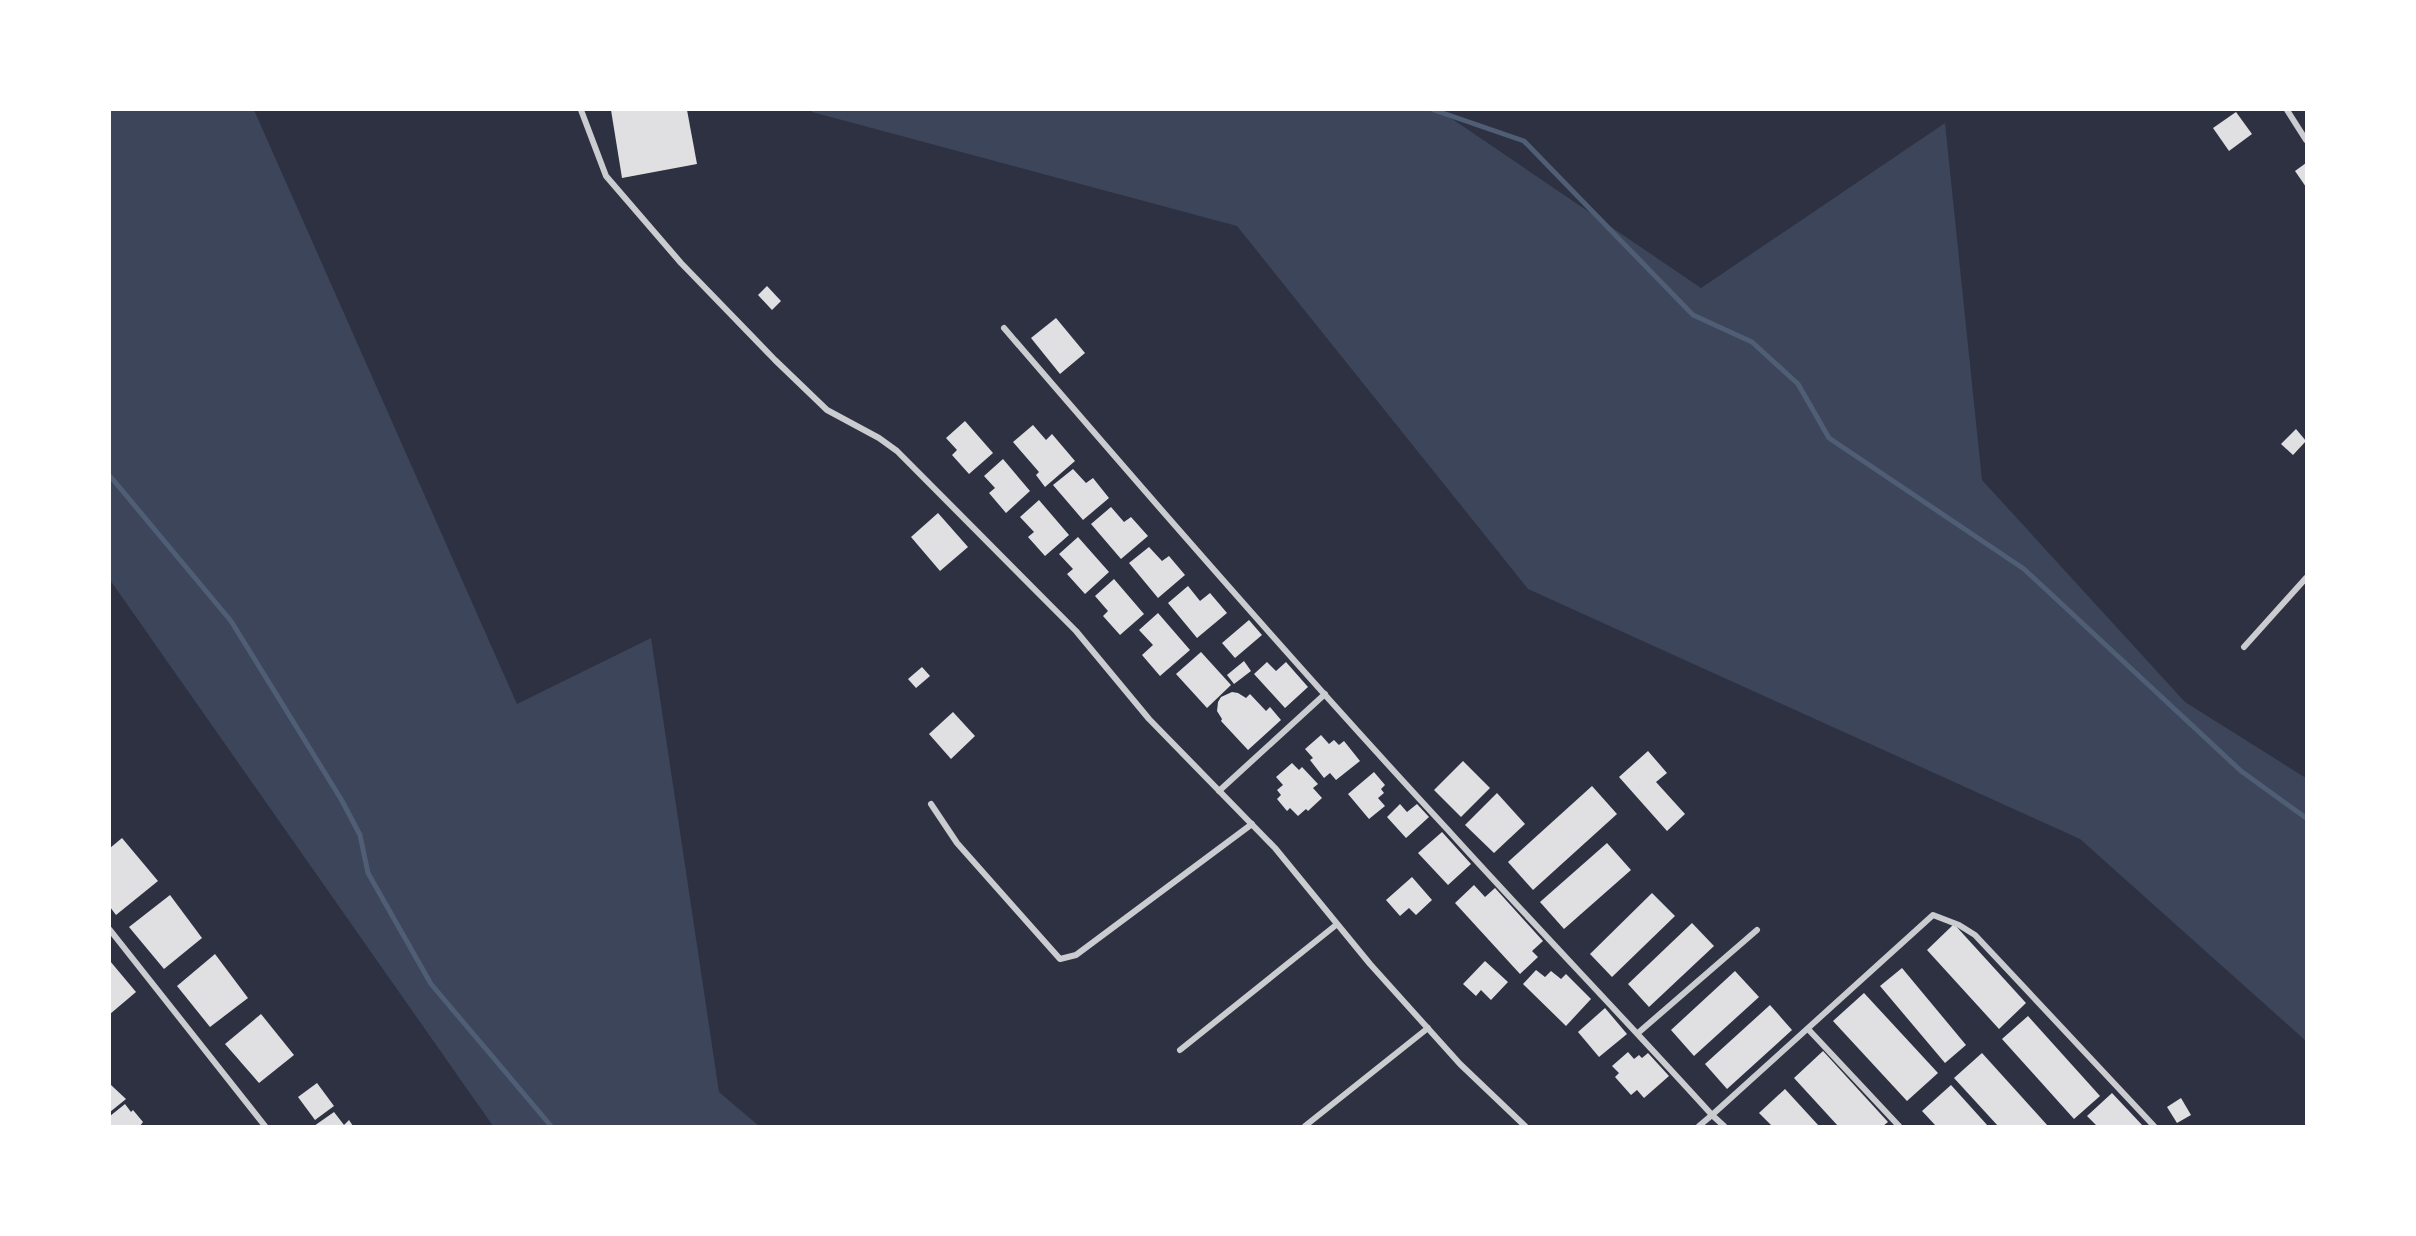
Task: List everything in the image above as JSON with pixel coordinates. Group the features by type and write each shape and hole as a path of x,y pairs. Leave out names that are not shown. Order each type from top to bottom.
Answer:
{"street":[{"path":"581,110 606,176 681,263 827,410 879,438 897,451 1077,631 1149,719 1275,848 1336,925 1460,1064 1525,1126"},
{"path":"2288,110 2307,140"},
{"path":"1004,328 1187,542 1324,694 1448,831 1724,1126"},
{"path":"2244,647 2307,578"},
{"path":"1219,791 1324,694"},
{"path":"931,804 957,843 1060,959 1077,955 1252,824"},
{"path":"1699,1126 1933,915 1959,925 1975,935 2154,1126"},
{"path":"1180,1050 1336,925"},
{"path":"110,930 265,1126"},
{"path":"1638,1033 1757,930"},
{"path":"1305,1126 1428,1028"},
{"path":"1808,1029 1899,1126"}],"shaded area":[{"path":"110,110 254,110 517,704 651,638 719,1092 759,1126 493,1126 110,580"},
{"path":"812,110 1439,110 1701,288 1945,123 1982,480 2185,702 2306,778 2306,1041 2080,839 1528,589 1237,226 812,112"}],"building":[{"path":"611,110 687,110 697,164 622,178"},
{"path":"2236,112 2252,134 2229,151 2213,128"},
{"path":"2306,163 2306,187 2295,171"},
{"path":"767,286 781,301 772,310 758,295"},
{"path":"1056,318 1085,353 1060,374 1031,338"},
{"path":"965,421 993,453 969,474 952,455 957,450 946,438"},
{"path":"1033,425 1046,440 1052,434 1075,461 1045,487 1036,475 1039,472 1013,442"},
{"path":"2296,429 2306,441 2293,455 2281,444"},
{"path":"1003,459 1030,491 1006,513 989,493 995,488 984,476"},
{"path":"1073,469 1086,483 1093,478 1109,498 1083,520 1053,485"},
{"path":"1039,500 1069,535 1045,556 1028,537 1034,532 1020,517"},
{"path":"1111,507 1124,522 1131,517 1148,536 1121,559 1091,524"},
{"path":"938,513 968,547 940,571 911,537"},
{"path":"1078,537 1109,572 1085,594 1067,574 1073,569 1059,554"},
{"path":"1149,547 1162,561 1169,556 1185,575 1158,598 1129,563"},
{"path":"1114,579 1144,614 1120,635 1103,616 1108,611 1095,596"},
{"path":"1188,586 1200,601 1210,593 1227,613 1197,638 1168,603"},
{"path":"1158,613 1190,650 1160,676 1142,655 1153,645 1139,630"},
{"path":"1249,620 1262,635 1235,658 1222,643"},
{"path":"1201,652 1231,685 1207,708 1176,674"},
{"path":"1244,661 1251,671 1234,684 1227,675"},
{"path":"1267,662 1276,671 1286,662 1308,687 1285,708 1254,674"},
{"path":"922,667 930,676 916,688 908,679"},
{"path":"1232,692 1246,698 1250,694 1266,711 1270,707 1281,720 1248,750 1221,721 1217,711 1221,697"},
{"path":"953,712 975,736 951,759 929,734"},
{"path":"1321,735 1329,744 1334,740 1339,745 1344,741 1360,761 1336,780 1330,773 1324,778 1310,760 1313,758 1305,749"},
{"path":"1648,751 1667,773 1656,782 1685,814 1667,831 1619,777"},
{"path":"1463,761 1490,788 1461,817 1434,790"},
{"path":"1292,763 1299,770 1302,767 1318,784 1313,788 1322,798 1308,811 1306,809 1298,816 1290,808 1287,811 1277,799 1281,795 1277,790 1283,785 1276,777"},
{"path":"1374,772 1385,785 1381,789 1384,793 1378,798 1385,806 1369,819 1348,794"},
{"path":"1592,786 1617,814 1533,890 1508,862"},
{"path":"1497,793 1525,824 1494,853 1465,825"},
{"path":"1400,804 1407,812 1417,804 1429,817 1406,838 1387,817"},
{"path":"1442,832 1471,864 1448,885 1418,853"},
{"path":"122,838 158,881 116,915 110,907 110,848"},
{"path":"1607,843 1631,870 1564,929 1540,902"},
{"path":"1412,877 1432,900 1416,915 1409,908 1400,916 1386,900"},
{"path":"1474,885 1485,897 1495,888 1543,941 1532,951 1538,957 1520,974 1455,903"},
{"path":"1652,893 1675,916 1612,977 1590,954"},
{"path":"170,895 202,938 164,969 129,927"},
{"path":"1692,923 1714,946 1649,1007 1628,984"},
{"path":"1954,924 2026,1003 1999,1029 1927,950"},
{"path":"215,954 248,998 210,1027 177,986"},
{"path":"110,961 136,992 110,1014"},
{"path":"1485,961 1508,982 1491,1000 1481,990 1476,996 1463,984"},
{"path":"1902,968 1966,1045 1945,1063 1880,986"},
{"path":"1536,970 1545,977 1551,971 1561,979 1566,974 1591,999 1566,1026 1523,984"},
{"path":"1735,971 1759,997 1694,1056 1671,1030"},
{"path":"1864,993 1938,1073 1907,1101 1833,1021"},
{"path":"1770,1005 1792,1030 1727,1089 1705,1064"},
{"path":"1605,1008 1627,1034 1599,1057 1578,1032"},
{"path":"261,1014 294,1055 259,1083 225,1044"},
{"path":"2028,1016 2100,1096 2074,1119 2002,1039"},
{"path":"1823,1051 1888,1122 1883,1126 1838,1126 1794,1078"},
{"path":"1628,1052 1634,1059 1639,1055 1642,1058 1648,1053 1669,1076 1644,1098 1637,1090 1631,1095 1615,1077 1619,1073 1612,1066"},
{"path":"1982,1053 2048,1126 1998,1126 1954,1078"},
{"path":"317,1083 334,1106 315,1120 298,1097"},
{"path":"1951,1085 1988,1126 1936,1126 1922,1111"},
{"path":"110,1086 126,1099 110,1112"},
{"path":"1785,1089 1819,1126 1772,1126 1759,1113"},
{"path":"2112,1093 2143,1126 2097,1126 2087,1116"},
{"path":"2181,1098 2191,1115 2177,1123 2167,1107"},
{"path":"125,1104 143,1122 140,1126 110,1126 110,1116"},
{"path":"334,1112 344,1125 349,1120 353,1126 314,1126"}],"waterway":[{"path":"1434,110 1524,141 1693,315 1752,342 1798,384 1829,438 2024,569 2241,771 2306,818"},
{"path":"110,476 231,621 341,799 360,835 368,873 431,984 551,1126"}]}
